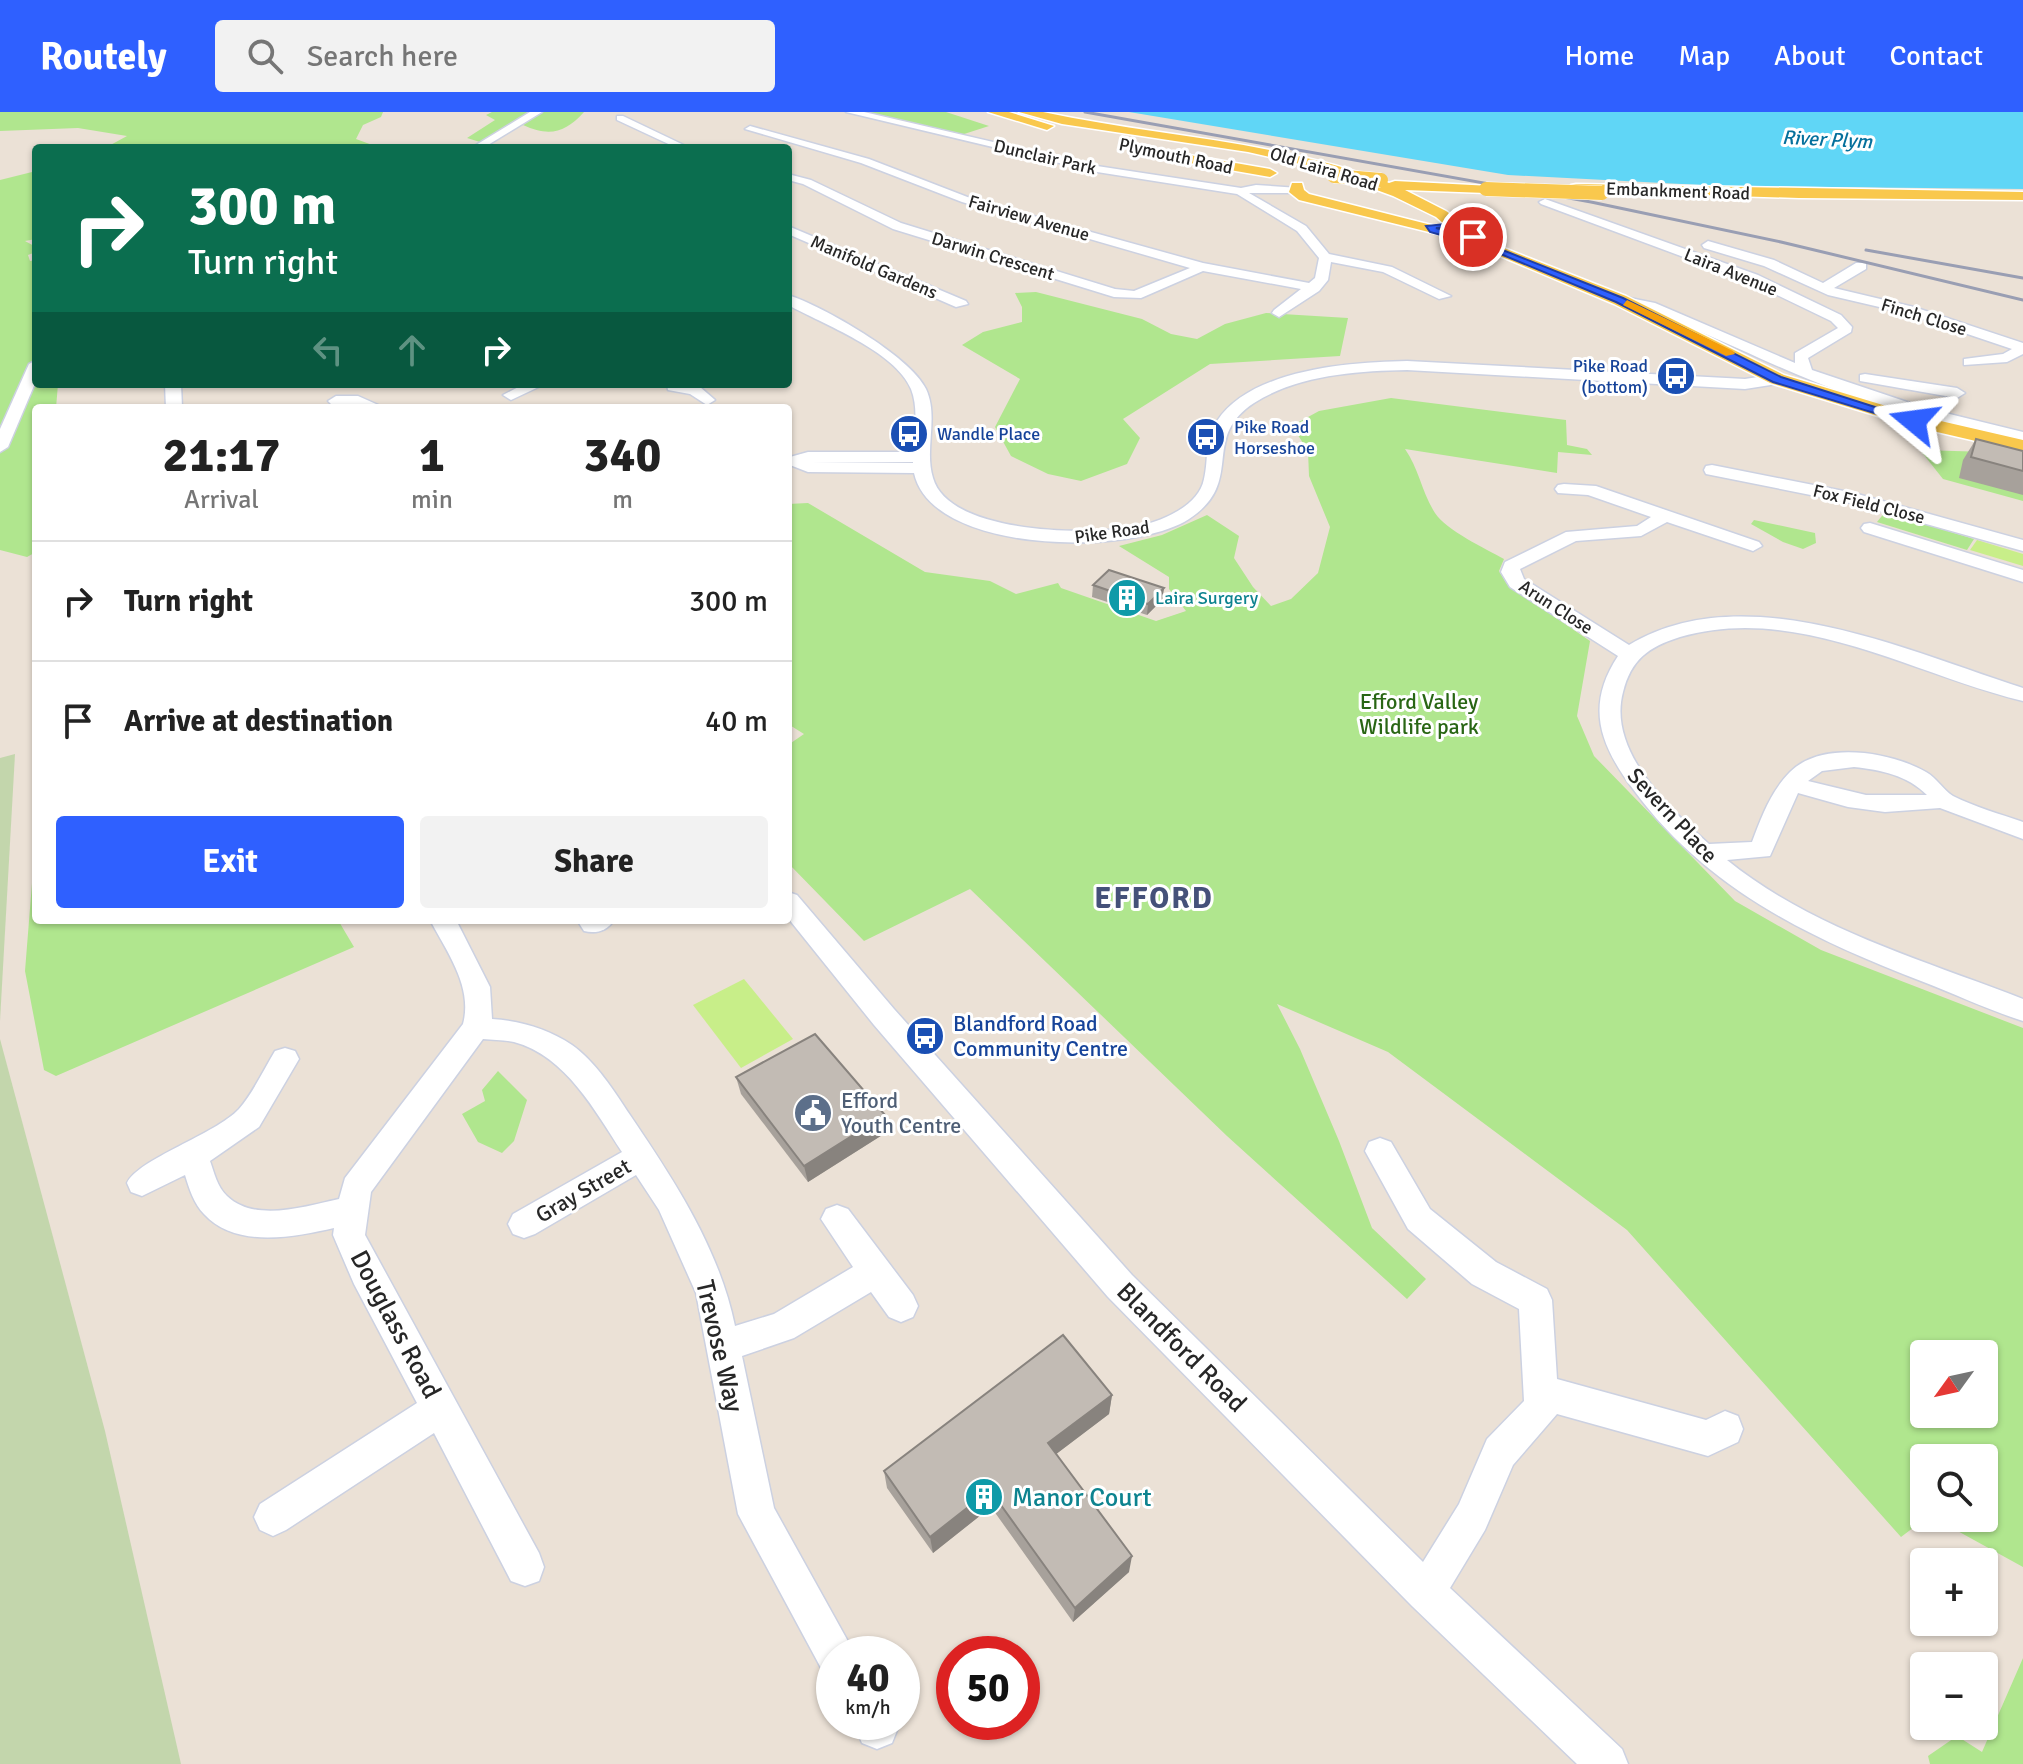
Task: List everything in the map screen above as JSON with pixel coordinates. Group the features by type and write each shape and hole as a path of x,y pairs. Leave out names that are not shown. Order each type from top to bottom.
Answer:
{"main road":[{"name":"Plymouth Road","path":"994,112 1125,146"},
{"name":"Plymouth Road","path":"1019,112 1168,150 1246,165 1334,176"},
{"name":"Old Laira Road","path":"1025,112 1090,125 1207,140 1324,166 1395,191 1442,225 1620,300 1777,379 1914,421 2023,446"},
{"path":"1168,150 1173,141 1207,140"},
{"name":"Plymouth Road","path":"1140,150 1242,169 1360,183"},
{"name":"Old Laira Road","path":"1242,169 1285,178 1308,198 1389,218 1442,225"},
{"name":"Embankment Road","path":"1334,176 1388,183 1602,193 1762,198 2023,198"},
{"path":"1296,188 1316,183 1360,183"},
{"name":"Embankment Road","path":"1360,183 2023,198"}],"street":[{"path":"484,144 537,112"},
{"name":"Dunclair Park","path":"851,112 1097,169 1241,191"},
{"path":"620,118 676,144"},
{"name":"Fairview Avenue","path":"750,129 865,161 966,200 1202,267 1314,288"},
{"path":"768,144 782,140"},
{"name":"Darwin Crescent","path":"792,178 807,182 897,226 1114,293 1136,295 1202,267"},
{"path":"1241,191 1296,188"},
{"path":"1241,191 1312,235 1325,258 1325,271 1314,288 1279,313"},
{"name":"Laira Avenue","path":"1545,202 1753,278 1842,322 1844,332 1800,356 1804,367"},
{"name":"Manifold Gardens","path":"792,233 961,304"},
{"name":"Finch Close","path":"1675,235 1761,261 1824,288 1909,310 2023,348"},
{"path":"1325,258 1391,270 1444,296"},
{"path":"1824,288 1866,267 1846,263"},
{"name":"Old Laira Road","path":"1620,300 1650,306 1804,367 1820,379 1863,394 2023,437"},
{"path":"792,301 906,369 918,388 925,414 920,462"},
{"name":"Finch Close","path":"1966,363 2007,358 2023,348"},
{"name":"Pike Road","path":"920,462 927,491 954,512 978,522 1047,537 1109,536 1165,523 1186,513 1202,500 1214,484 1216,437 1226,419 1263,392 1312,376 1391,365 1745,384 1777,379"},
{"path":"1804,367 1900,386 1957,393"},
{"path":"0,447 32,373"},
{"path":"511,395 528,388"},
{"path":"680,388 703,391"},
{"path":"336,401 366,404"},
{"path":"808,457 920,462 808,467 796,461 808,457"},
{"name":"Fox Field Close","path":"1712,470 1854,498 2023,546"},
{"path":"1564,489 1590,490 1753,546"},
{"name":"Arun Close","path":"1630,655 1517,583 1510,572 1512,566 1572,536 1641,531 1666,515"},
{"name":"Fox Field Close","path":"1870,528 2023,576"},
{"path":"1630,655 1652,640 1696,625 1768,623 1846,639 2023,695"},
{"name":"Severn Place","path":"1630,655 1614,688 1607,726 1626,765 1702,853 1757,894 1847,939 2023,1010"},
{"path":"1757,894 1761,850 1779,805 1803,772 1820,764 1862,762 1913,772 1928,782 1942,800"},
{"path":"1794,784 1848,800 1877,803 1942,800 2023,831"},
{"path":"1702,853 1761,850"},
{"name":"Blandford Road","path":"792,906 903,1039 1120,1286 1426,1592 1607,1764"},
{"path":"193,1156 215,1206 245,1223 287,1223 350,1210 356,1188 476,1028 482,1015 481,999 445,924"},
{"name":"Trevose Way","path":"476,1028 520,1032 563,1054 594,1086 671,1202 712,1293 757,1514 825,1636"},
{"path":"142,1183 193,1156 249,1118 285,1059"},
{"path":"1380,1151 1419,1219 1484,1273 1535,1300 1542,1408 1500,1452 1472,1517 1426,1592"},
{"name":"Gray Street","path":"524,1224 642,1156"},
{"name":"Douglass Road","path":"350,1210 349,1235 366,1273 525,1567"},
{"path":"837,1219 901,1306"},
{"path":"722,1346 782,1327 876,1271"},
{"path":"1541,1392 1708,1438 1725,1429"},
{"path":"273,1517 441,1408"}],"green space":[{"path":"0,112 383,112 381,117 363,125 356,139 370,144 112,144 127,136 78,128 0,131"},
{"path":"492,112 531,112 480,142 467,138 495,120 486,115"},
{"path":"543,112 584,112 570,125 556,131 541,131 523,125"},
{"path":"866,112 946,112 989,126 961,135"},
{"path":"32,172 32,240 25,241 32,245 32,254 28,255 32,261 32,388 58,388 56,404 32,404 32,554 27,557 0,550 0,180"},
{"path":"1036,292 1142,319 1171,334 1197,339 1225,324 1266,313 1348,318 1340,356 1210,364 1123,419 1140,438 1127,464 1081,481 1048,474 1011,456 995,427 1020,379 962,345 983,332 1022,322 1022,307 1015,293"},
{"name":"Efford Valley Wildlife park","path":"1391,398 1566,420 1567,445 1587,449 1592,455 1558,452 1557,473 1405,449 1440,519 1467,539 1504,559 1499,571 1507,584 1590,641 1577,716 1594,756 1735,901 1821,950 2023,1028 2023,1567 1998,1553 1998,1548 1988,1548 1959,1532 1998,1532 1998,1444 1910,1444 1910,1530 1901,1537 1627,1230 1388,1052 1277,1004 1300,1049 1372,1228 1426,1279 1407,1299 1227,1136 970,889 864,941 792,867 792,742 804,734 792,726 792,504 808,503 925,572 990,581 1016,594 1058,583 1061,588 1156,621 1186,611 1169,589 1169,577 1119,546 1162,535 1207,515 1239,536 1234,558 1253,587 1271,606 1291,599 1318,573 1330,527 1309,476 1308,451 1296,432 1297,423 1319,411"},
{"path":"1920,450 2023,453 2023,501 1943,479"},
{"path":"1885,512 1974,539 1967,550 1877,522"},
{"path":"1754,520 1815,533 1816,543 1803,549 1783,542 1751,524"},
{"path":"1977,540 2023,554 2023,566 1970,550"},
{"path":"15,754 0,1021 0,758"},
{"path":"32,883 32,924 340,924 354,947 56,1076 44,1070 25,971"},
{"path":"744,979 793,1039 741,1068 693,1005"},
{"path":"0,1039 105,1431 181,1764 0,1764"},
{"path":"498,1071 527,1100 514,1141 502,1153 478,1142 462,1114 485,1101 482,1090"},
{"path":"2023,1658 2023,1764 1930,1764 1928,1756 1951,1740 1963,1740 1982,1752 1987,1740 1998,1740 1998,1715"}],"water":[{"name":"River Plym","path":"1129,112 2023,112 2023,189 1720,186 1508,175"}],"building":[{"path":"1976,439 2023,451 2023,471 1971,457"},
{"path":"1109,570 1164,588 1148,604 1093,585"},
{"name":"Efford Youth Centre","path":"815,1034 885,1115 804,1166 736,1077"},
{"name":"Manor Court","path":"1063,1335 1112,1395 1048,1443 1132,1556 1075,1608 990,1490 930,1537 884,1471"}],"railway":[{"path":"1085,112 1591,202 1781,242 2023,300"},
{"path":"1866,250 2023,278"}],"slow traffic":[{"path":"1627,303 1730,354"}],"place":[{"name":"Pike Road (bottom)","path":"1676,376"},
{"name":"Wandle Place","path":"909,434"},
{"name":"Pike Road Horseshoe","path":"1206,437"},
{"name":"Laira Surgery","path":"1127,598"},
{"name":"Blandford Road Community Centre","path":"925,1036"},
{"name":"Efford Youth Centre","path":"813,1113"},
{"name":"Manor Court","path":"984,1497"}],"district":[{"name":"EFFORD","path":"1154,898"}],"route":[{"path":"1473,237 1452,225 1439,223 1430,226 1433,230 1489,246 1620,300 1794,386 1914,421"}]}
